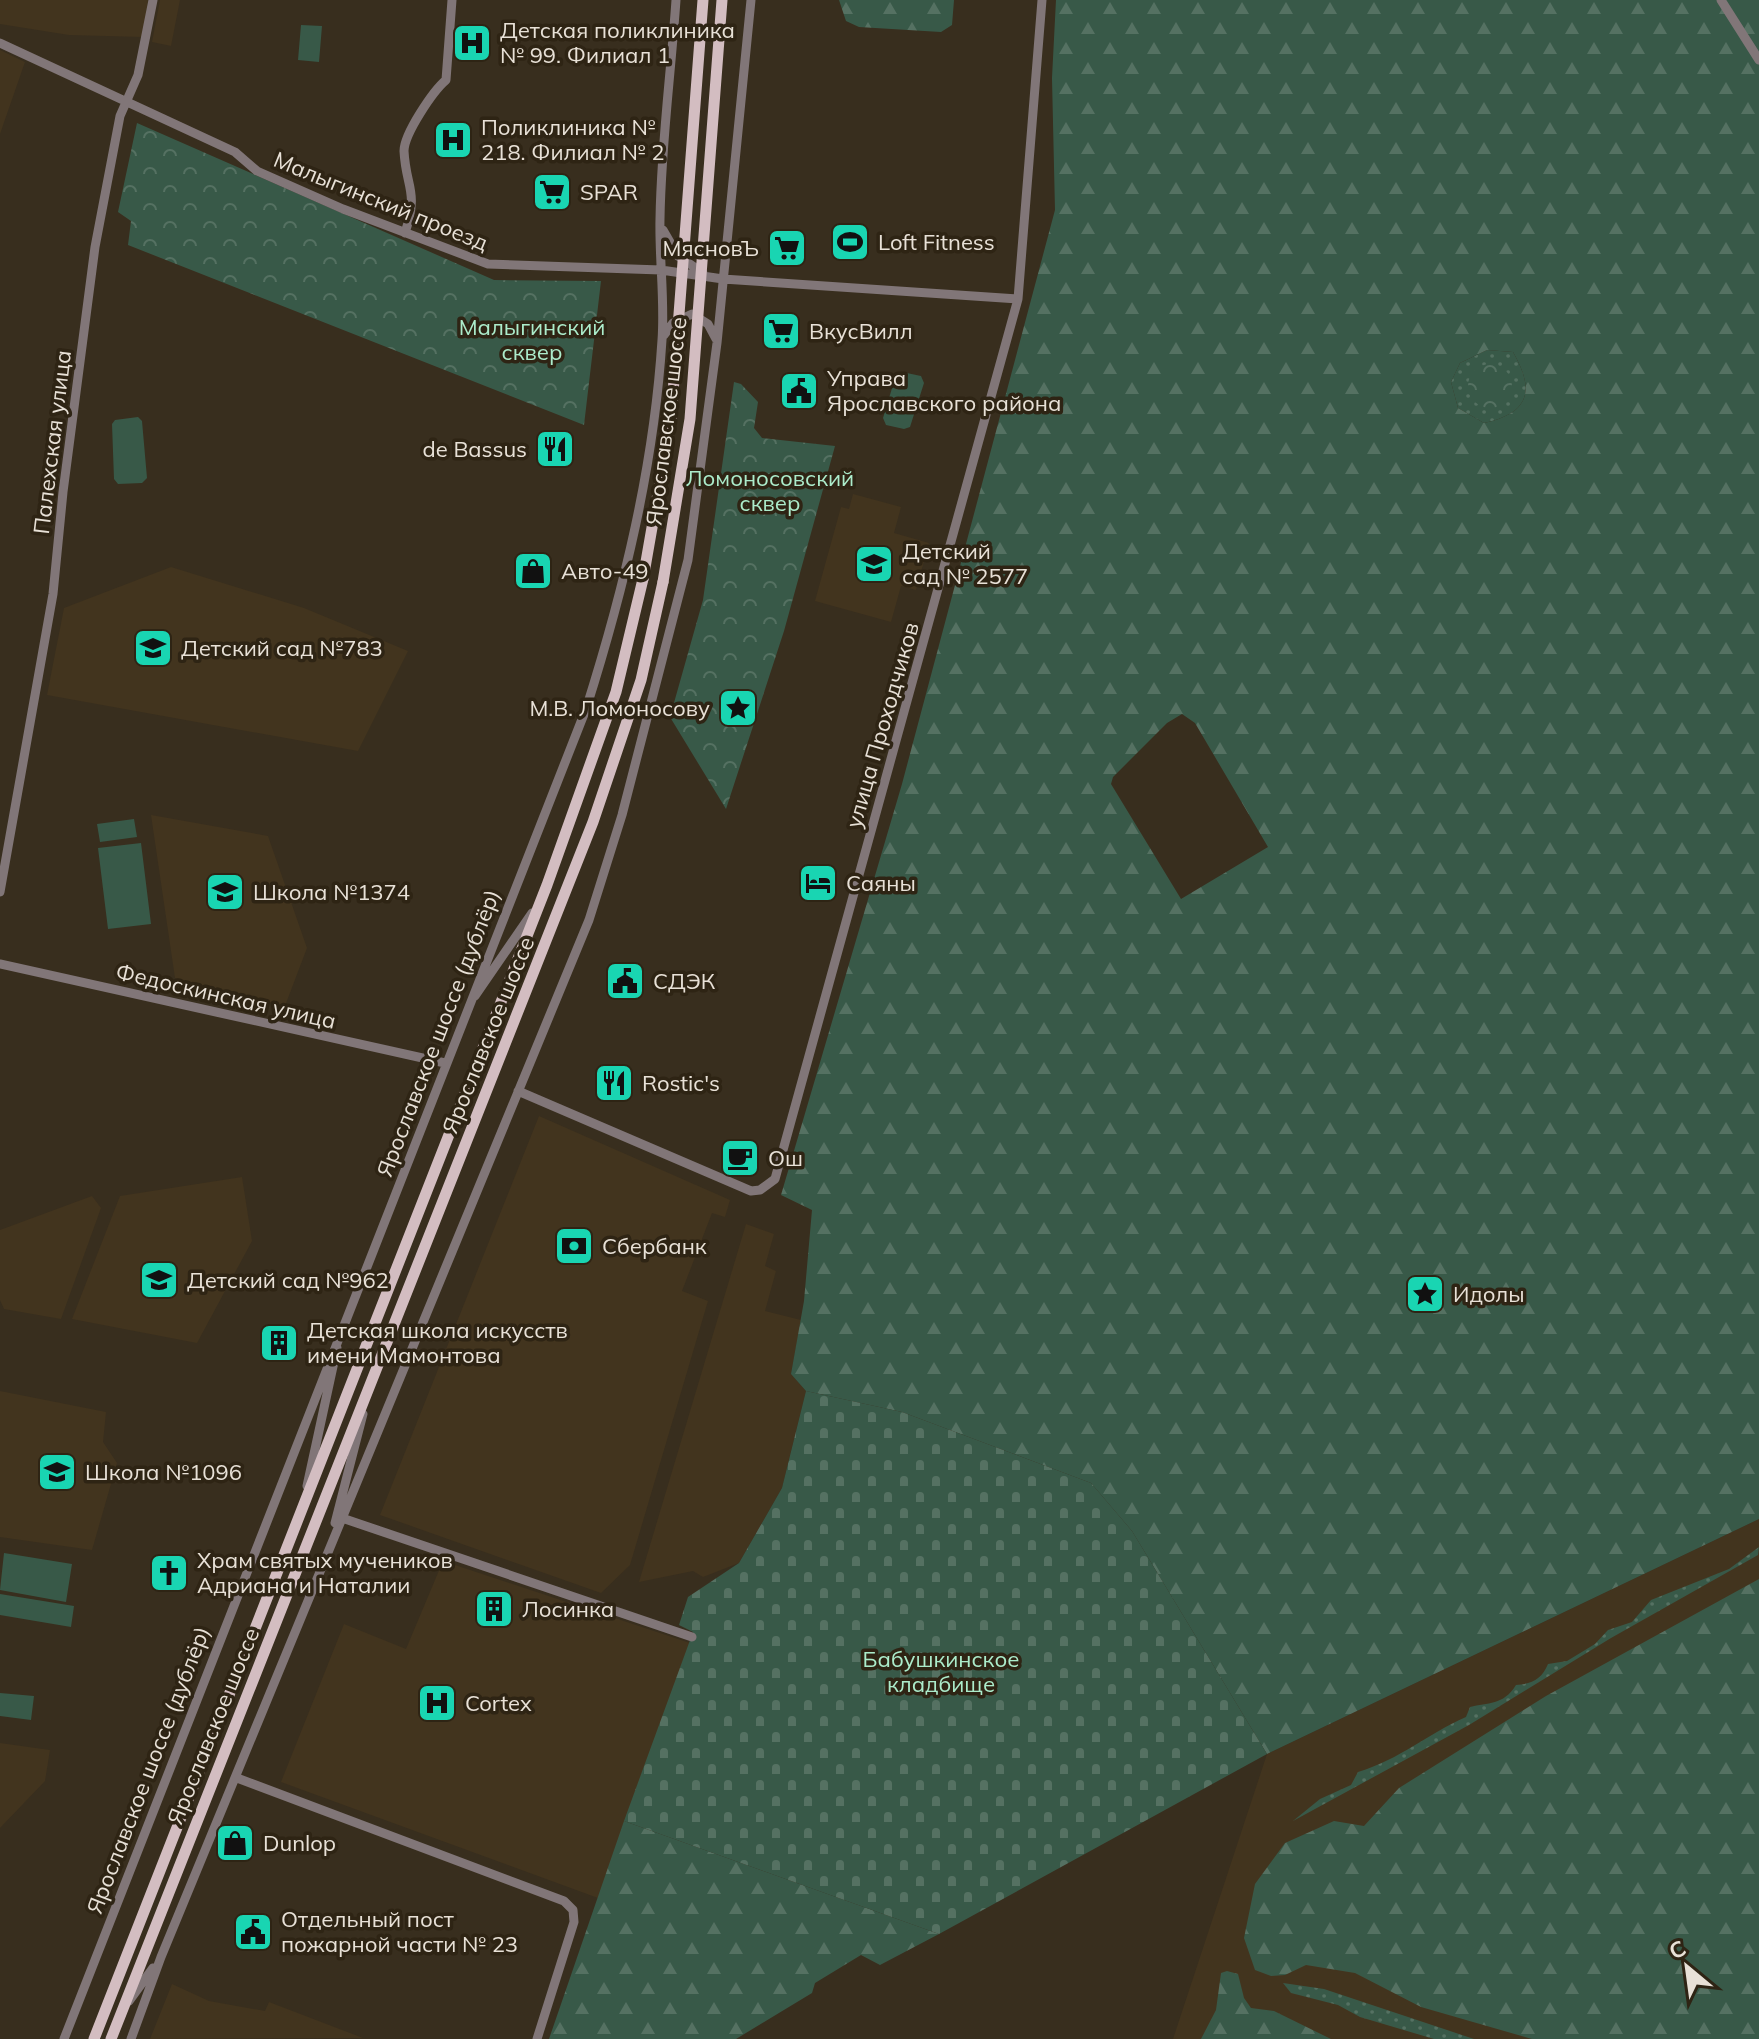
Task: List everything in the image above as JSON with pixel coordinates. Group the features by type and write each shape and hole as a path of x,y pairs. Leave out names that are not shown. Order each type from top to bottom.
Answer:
{"main road":[{"name":"Ярославское шоссе","path":"94,2039 547,885 612,704 643,579 671,419 703,0"},
{"name":"Ярославское шоссе","path":"111,2039 593,822 641,680 663,582 690,419 722,0"}],"street":[{"name":"Палехская улица","path":"0,892 53,594 95,247 125,103 138,75 153,0"},
{"path":"405,233 414,204 404,148 433,91 446,80 452,0"},
{"name":"Ярославское шоссе (дублёр)","path":"64,2039 340,1329 586,709 609,638 626,575 650,452 662,338 660,221 676,0"},
{"path":"131,2039 161,1957 589,920 653,703 688,560 717,343 751,0"},
{"name":"улица Проходчиков","path":"518,1091 751,1191 760,1190 775,1179 1018,299 1042,0"},
{"path":"1721,0 1759,60"},
{"name":"Малыгинский проезд","path":"0,43 235,152 257,171 488,264 661,270 723,279 1018,299"},
{"path":"660,221 678,256 709,277"},
{"path":"662,338 673,323 692,314 708,324 717,343"},
{"path":"468,1006 521,931 547,885"},
{"name":"Федоскинская улица","path":"0,964 445,1063"},
{"path":"302,1508 340,1329"},
{"path":"330,1546 367,1392"},
{"path":"342,1518 692,1637"},
{"path":"237,1778 564,1901 573,1910 574,1922 537,2039"},
{"path":"120,2014 161,1957"}],"shaded area":[{"path":"0,0 148,0 143,37 69,35 0,24"},
{"path":"160,0 180,0 171,46 152,42"},
{"path":"0,50 25,62 0,134"},
{"name":"Детский сад № 2577","path":"853,494 901,507 894,533 929,543 916,590 901,586 891,622 815,601 841,507 849,509"},
{"path":"171,567 304,608 408,651 358,751 47,695 64,608"},
{"name":"Школа №1374","path":"151,815 268,836 307,948 285,1006 175,978"},
{"path":"539,1116 730,1200 725,1217 712,1213 682,1291 708,1301 630,1565 601,1593 380,1515"},
{"name":"Детский сад №962","path":"242,1177 252,1241 197,1343 72,1319 120,1196"},
{"path":"92,1196 101,1208 61,1319 4,1309 0,1300 0,1230"},
{"path":"746,1224 774,1234 765,1266 776,1271 765,1311 801,1320 791,1374 806,1391 782,1488 739,1563 703,1577 693,1571 639,1582"},
{"name":"Школа №1096","path":"0,1391 106,1412 103,1442 117,1463 92,1550 0,1537"},
{"path":"1759,1519 1759,2039 1173,2039 1267,1754"},
{"path":"443,1561 690,1643 598,1898 281,1782 344,1624 406,1649"},
{"path":"0,1743 50,1750 45,1781 0,1828"},
{"path":"172,1984 209,2001 265,2011 269,2002 363,2038 150,2039"}],"green space":[{"path":"839,0 954,0 952,25 941,32 859,27 846,21"},
{"path":"1056,0 1759,0 1759,1519 1267,1754 1132,1531 1091,1483 902,1412 806,1391 791,1374 804,1301 812,1210 781,1195 902,784 1055,210 1052,78","holes":["1487,350 1513,352 1526,389 1524,398 1511,413 1484,423 1458,408 1451,382 1460,363","1182,714 1195,723 1268,847 1181,899 1111,784 1113,777 1167,723"]},
{"path":"301,25 322,26 319,62 298,60"},
{"name":"Малыгинский сквер","path":"137,123 494,280 601,281 584,425 128,245 131,221 118,212"},
{"path":"1487,350 1513,352 1526,389 1519,406 1511,413 1484,423 1458,408 1451,382 1460,363"},
{"path":"1490,364 1506,370 1512,386 1506,402 1490,408 1474,402 1468,386 1474,370"},
{"path":"902,372 921,376 924,383 910,427 904,429 886,425 883,418 896,375"},
{"name":"Ломоносовский сквер","path":"734,382 741,384 758,402 754,428 762,438 835,446 784,631 726,809 670,717 703,600"},
{"path":"138,417 142,421 147,478 142,483 118,484 114,479 112,424 115,420"},
{"path":"134,819 137,837 100,842 97,824"},
{"path":"141,843 151,924 108,929 98,848"},
{"name":"Бабушкинское кладбище","path":"806,1391 902,1412 1091,1483 1132,1531 1267,1754 939,1934 624,1821 693,1632 679,1625 688,1597 739,1563 782,1488"},
{"path":"1759,1547 1758,1555 1611,1638 1469,1725 1293,1821 1320,1799 1351,1785 1358,1772 1388,1760 1466,1717 1470,1707 1506,1697 1516,1685 1532,1682 1539,1677 1548,1664 1567,1661 1595,1644 1608,1630 1632,1622 1651,1600 1729,1569"},
{"path":"4,1553 72,1564 66,1602 0,1590"},
{"path":"1759,1579 1759,2039 1532,2039 1421,2007 1355,1973 1306,1965 1285,1975 1271,1976 1255,1970 1244,1938 1255,1884 1285,1843 1334,1821 1364,1826 1399,1788 1546,1696"},
{"path":"0,1594 74,1606 71,1627 0,1615"},
{"path":"0,1693 34,1696 31,1720 0,1716"},
{"path":"624,1821 939,1934 880,1965 861,1955 815,1983 812,1993 736,2039 549,2039"},
{"path":"1221,1973 1238,1974 1244,1998 1251,2008 1274,2011 1331,2039 1201,2039 1216,2010"},
{"path":"1283,1983 1324,1989 1474,2039 1434,2039 1360,2017 1338,2005 1291,1993"}],"place":[{"name":"Детская поликлиника № 99. Филиал 1","path":"472,43"},
{"name":"Поликлиника № 218. Филиал № 2","path":"453,140"},
{"name":"SPAR","path":"552,192"},
{"name":"Loft Fitness","path":"850,242"},
{"name":"МясновЪ","path":"787,248"},
{"name":"ВкусВилл","path":"781,331"},
{"name":"Управа Ярославского района","path":"799,391"},
{"name":"de Bassus","path":"555,449"},
{"name":"Детский сад № 2577","path":"874,564"},
{"name":"Авто-49","path":"533,571"},
{"name":"Детский сад №783","path":"153,648"},
{"name":"М.В. Ломоносову","path":"738,708"},
{"name":"Саяны","path":"818,883"},
{"name":"Школа №1374","path":"225,892"},
{"name":"СДЭК","path":"625,981"},
{"name":"Rostic's","path":"614,1083"},
{"name":"Ош","path":"740,1158"},
{"name":"Сбербанк","path":"574,1246"},
{"name":"Детский сад №962","path":"159,1280"},
{"name":"Идолы","path":"1425,1294"},
{"name":"Детская школа искусств имени Мамонтова","path":"279,1343"},
{"name":"Школа №1096","path":"57,1472"},
{"name":"Храм святых мучеников Адриана и Наталии","path":"169,1573"},
{"name":"Лосинка","path":"494,1609"},
{"name":"Cortex","path":"437,1703"},
{"name":"Dunlop","path":"235,1843"},
{"name":"Отдельный пост пожарной части № 23","path":"253,1932"}]}
